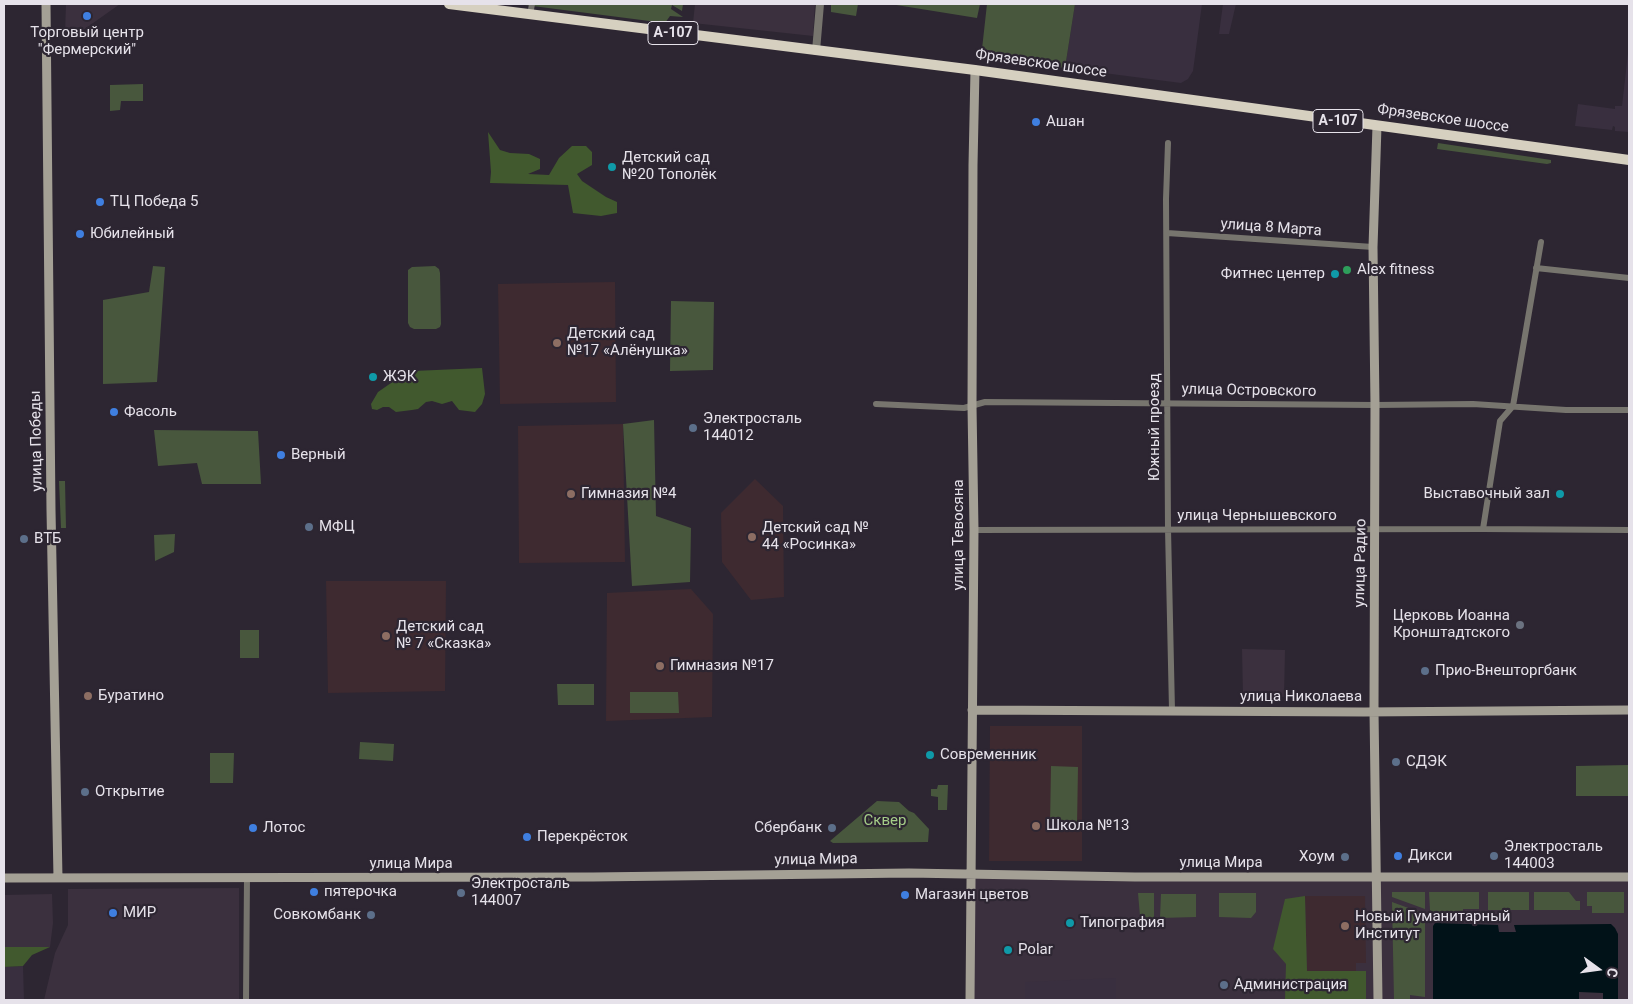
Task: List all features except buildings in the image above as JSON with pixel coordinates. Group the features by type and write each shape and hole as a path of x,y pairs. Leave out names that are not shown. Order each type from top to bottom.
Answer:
{"highway":[{"name":"Фрязевское шоссе","path":"449,4 975,70 1629,160"}],"main road":[{"name":"улица Победы","path":"46,4 51,510 58,878"},
{"name":"улица Тевосяна","path":"970,1000 975,70"},
{"name":"улица Радио","path":"1377,126 1373,247 1375,877 1378,1000"},
{"name":"улица Николаева","path":"972,710 1629,710"},
{"name":"улица Мира","path":"4,878 594,877 900,873 1135,877 1629,877"}],"street":[{"path":"530,15 532,4"},
{"path":"816,51 820,4"},
{"name":"Южный проезд","path":"1168,144 1168,529 1172,710"},
{"name":"улица 8 Марта","path":"1167,233 1373,247"},
{"path":"1483,529 1500,421 1513,406 1541,242"},
{"path":"1536,268 1629,278"},
{"name":"улица Островского","path":"972,406 984,402 1168,402 1375,405 1473,404 1566,410 1629,410"},
{"path":"876,404 951,408 972,406"},
{"name":"улица Чернышевского","path":"974,530 1629,530"},
{"path":"246,1000 247,878"}],"shaded area":[{"path":"66,4 120,4 79,33 65,33"},
{"path":"695,4 815,4 813,36 693,23"},
{"path":"1075,4 1202,4 1193,71 1188,79 1181,83 1065,68"},
{"path":"1223,4 1236,4 1229,34 1219,34"},
{"path":"1629,44 1629,132 1615,131 1613,126 1612,130 1575,126 1578,104 1615,109 1615,106 1622,106"},
{"name":"Детский сад №17 «Алёнушка»","path":"615,282 616,402 500,404 498,284"},
{"name":"Гимназия №4","path":"623,424 625,562 519,563 518,426"},
{"name":"Детский сад № 44 «Росинка»","path":"755,479 783,506 784,597 751,600 722,562 721,513"},
{"name":"Детский сад № 7 «Сказка»","path":"326,581 446,581 445,691 328,693"},
{"name":"Гимназия №17","path":"691,589 713,614 712,717 606,721 607,593"},
{"path":"1242,649 1285,650 1284,697 1243,696"},
{"name":"Школа №13","path":"990,726 1082,726 1082,861 989,861"},
{"path":"970,874 1629,877 1629,1000 971,1000"},
{"path":"239,888 239,1000 44,1000 55,953 68,925 68,889"},
{"path":"52,894 53,923 50,947 4,947 4,895"},
{"path":"1305,896 1365,896 1366,963 1356,963 1356,971 1307,971"},
{"path":"1435,923 1498,925 1499,932 1516,932 1514,925 1611,924 1618,934 1618,1000 1603,1000 1603,993 1579,992 1579,1000 1433,999 1433,926"},
{"path":"23,966 24,1000 4,1000 4,967"},
{"path":"1116,978 1116,1000 1025,1000 1025,982"}],"green space":[{"path":"517,4 683,4 682,11 672,5 671,9 683,17 670,16 665,23"},
{"path":"831,4 858,4 856,16 831,12"},
{"path":"890,4 980,4 977,18"},
{"path":"987,4 1075,4 1065,68 981,58"},
{"path":"143,84 143,101 121,101 120,110 110,111 110,85"},
{"path":"488,132 500,150 510,153 529,154 540,159 540,169 528,174 549,175 559,158 572,146 586,146 592,152 592,165 577,174 582,181 617,202 617,213 601,216 573,213 568,185 490,183"},
{"path":"1438,143 1551,160 1551,163 1437,149"},
{"path":"153,266 165,267 157,382 103,384 103,300 149,292"},
{"path":"435,266 439,269 440,273 440,327 436,329 414,329 408,323 408,270 412,267"},
{"path":"671,301 714,302 713,370 670,371"},
{"path":"482,368 485,394 482,404 475,412 459,410 452,401 442,404 432,401 426,402 418,409 396,412 389,407 377,410 372,409 371,404 378,392 391,383 388,375 390,372"},
{"path":"654,420 656,516 691,528 690,582 632,586 623,424"},
{"path":"154,430 258,431 261,484 202,484 197,463 158,466"},
{"path":"59,481 65,481 66,528 61,528"},
{"path":"175,534 174,552 155,561 154,535"},
{"path":"240,630 259,630 259,658 240,658"},
{"path":"557,684 594,684 594,705 558,705"},
{"path":"630,692 678,692 679,713 630,713"},
{"path":"360,742 394,744 393,761 359,759"},
{"path":"210,753 234,753 233,783 210,783"},
{"path":"1629,765 1629,796 1576,796 1576,766"},
{"path":"1051,766 1078,767 1077,826 1050,826"},
{"path":"938,785 948,785 947,810 938,810 938,797 931,796 931,789 937,789"},
{"name":"Сквер","path":"877,801 899,802 914,813 929,829 928,842 833,843 830,841"},
{"path":"1392,892 1425,892 1425,909 1392,897"},
{"path":"1429,892 1479,892 1479,909 1463,909 1463,916 1437,917 1430,910"},
{"path":"1488,892 1529,892 1529,910 1488,910"},
{"path":"1534,892 1569,892 1576,901 1580,901 1580,910 1534,910"},
{"path":"1587,892 1624,892 1624,913 1592,913 1592,906 1587,906"},
{"path":"1138,893 1154,893 1154,918 1140,916"},
{"path":"1219,893 1256,893 1256,912 1251,918 1219,917"},
{"path":"1161,894 1196,894 1196,917 1160,918"},
{"path":"1305,896 1307,971 1366,971 1366,1000 1285,1000 1286,964 1273,949 1285,899"},
{"path":"1392,902 1425,914 1425,997 1410,995 1410,1000 1394,999"},
{"path":"4,947 50,947 32,955 23,966 4,967"}],"place":[{"name":"Торговый центр \"Фермерский\"","path":"87,16"},
{"name":"Ашан","path":"1036,122"},
{"name":"Детский сад №20 Тополёк","path":"612,167"},
{"name":"ТЦ Победа 5","path":"100,202"},
{"name":"Юбилейный","path":"80,234"},
{"name":"Alex fitness","path":"1347,270"},
{"name":"Фитнес центер","path":"1335,274"},
{"name":"Детский сад №17 «Алёнушка»","path":"557,343"},
{"name":"ЖЭК","path":"373,377"},
{"name":"Фасоль","path":"114,412"},
{"name":"Электросталь 144012","path":"693,428"},
{"name":"Верный","path":"281,455"},
{"name":"Гимназия №4","path":"571,494"},
{"name":"Выставочный зал","path":"1560,494"},
{"name":"МФЦ","path":"309,527"},
{"name":"Детский сад № 44 «Росинка»","path":"752,537"},
{"name":"ВТБ","path":"24,539"},
{"name":"Церковь Иоанна Кронштадтского","path":"1520,625"},
{"name":"Детский сад № 7 «Сказка»","path":"386,636"},
{"name":"Гимназия №17","path":"660,666"},
{"name":"Прио-Внешторгбанк","path":"1425,671"},
{"name":"Буратино","path":"88,696"},
{"name":"Современник","path":"930,755"},
{"name":"СДЭК","path":"1396,762"},
{"name":"Открытие","path":"85,792"},
{"name":"Школа №13","path":"1036,826"},
{"name":"Лотос","path":"253,828"},
{"name":"Сбербанк","path":"832,828"},
{"name":"Перекрёсток","path":"527,837"},
{"name":"Дикси","path":"1398,856"},
{"name":"Электросталь 144003","path":"1494,856"},
{"name":"Хоум","path":"1345,857"},
{"name":"пятерочка","path":"314,892"},
{"name":"Электросталь 144007","path":"461,893"},
{"name":"Магазин цветов","path":"905,895"},
{"name":"МИР","path":"113,913"},
{"name":"Совкомбанк","path":"371,915"},
{"name":"Типография","path":"1070,923"},
{"name":"Новый Гуманитарный Институт","path":"1345,926"},
{"name":"Polar","path":"1008,950"},
{"name":"Администрация","path":"1224,985"}]}
